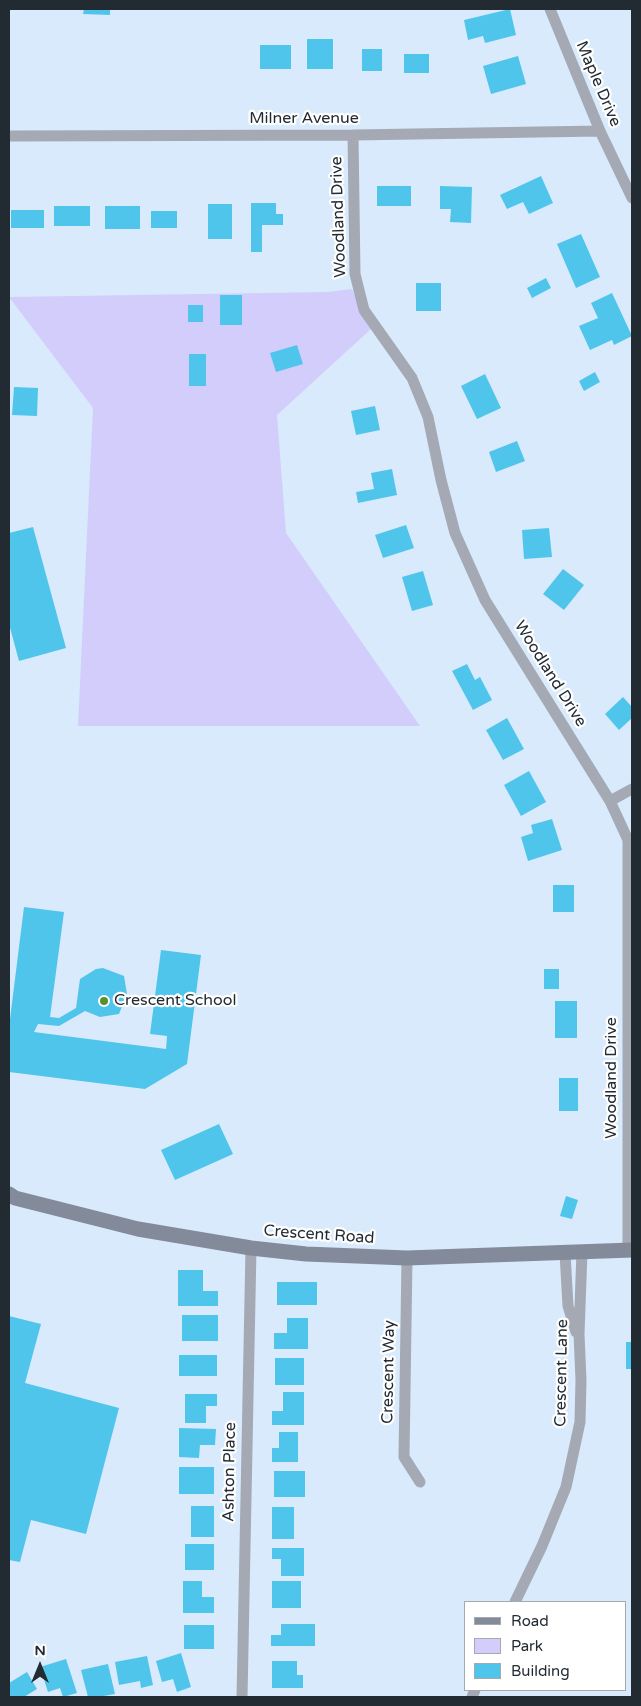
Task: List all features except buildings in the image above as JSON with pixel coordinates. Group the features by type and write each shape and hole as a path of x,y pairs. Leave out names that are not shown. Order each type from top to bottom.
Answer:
{"street":[{"name":"Maple Drive","path":"550,9 600,131 632,198"},
{"name":"Milner Avenue","path":"9,136 353,135 600,131"},
{"name":"Woodland Drive","path":"353,135 355,274 364,310 412,378 428,416 441,480 455,533 485,600 610,801 628,840 630,1250"},
{"path":"610,801 632,789"},
{"name":"Crescent Road","path":"9,1194 15,1198 138,1229 251,1248 306,1254 407,1258 630,1250"},
{"name":"Ashton Place","path":"242,1697 251,1248"},
{"name":"Crescent Lane","path":"515,1601 542,1546 566,1487 580,1422 581,1380 579,1344 582,1252"},
{"path":"565,1253 568,1306 579,1344"},
{"name":"Crescent Way","path":"407,1258 404,1457 420,1482"}],"green space":[{"path":"352,289 371,329 277,415 286,533 420,726 78,726 93,408 9,297 328,292"}],"place":[{"name":"Crescent School","path":"104,1001"}]}
